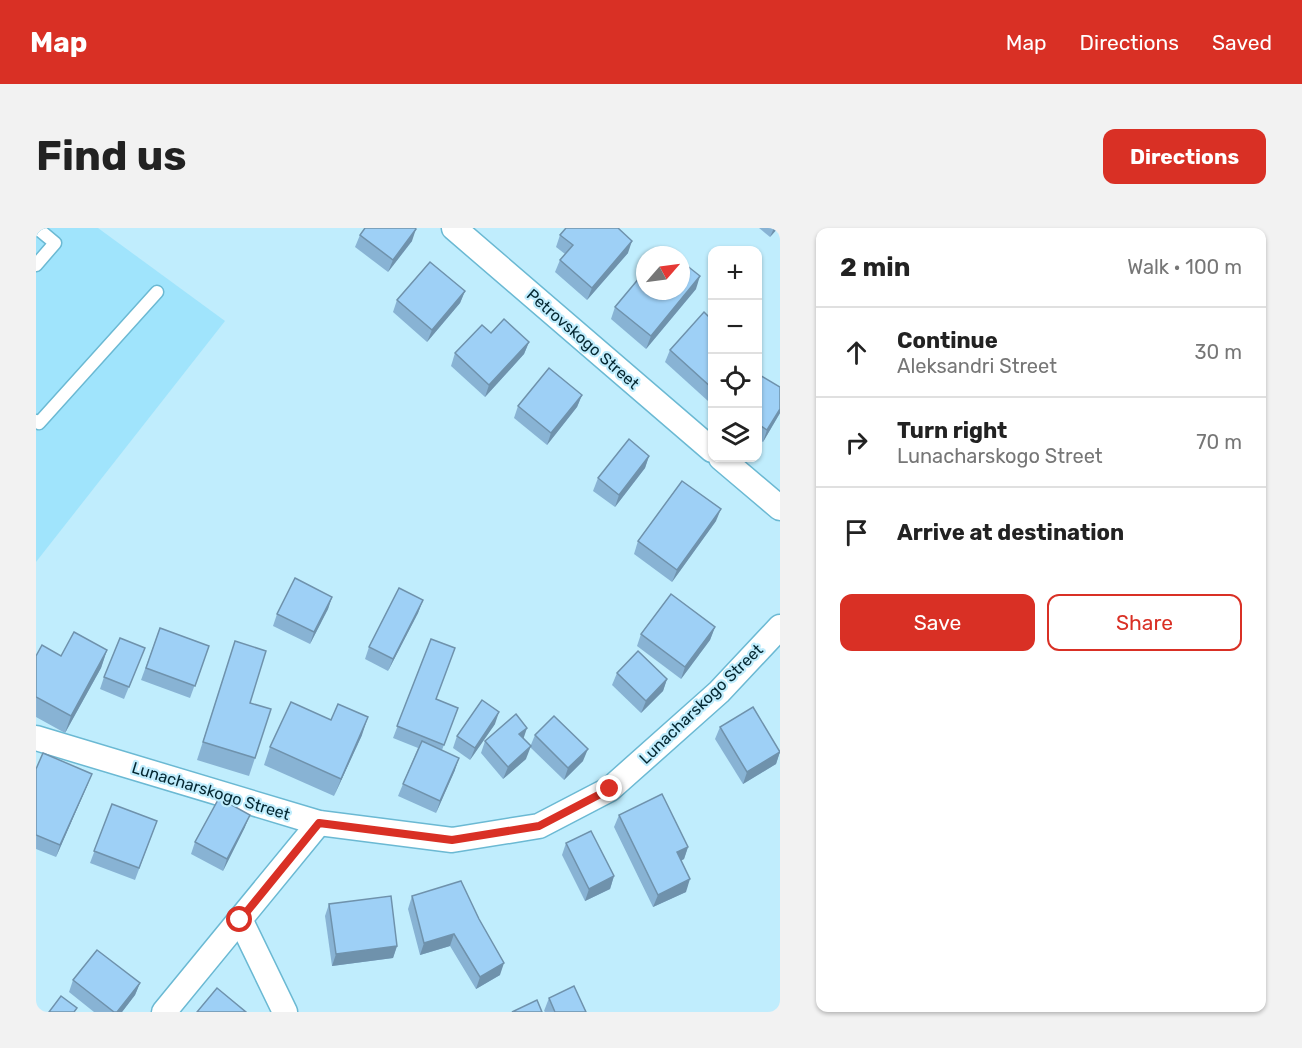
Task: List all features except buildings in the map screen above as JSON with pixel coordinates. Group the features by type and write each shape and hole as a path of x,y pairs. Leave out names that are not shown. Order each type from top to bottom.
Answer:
{"street":[{"name":"Petrovskogo Street","path":"454,228 708,447"},
{"path":"727,462 780,508"},
{"name":"Lunacharskogo Street","path":"36,738 319,823 452,840 539,826 610,789 719,692 780,627"},
{"path":"164,1012 319,823"},
{"path":"240,920 285,1012"}],"lane":[{"path":"36,265 55,243 37,228"},
{"path":"37,424 157,292"}],"shaded area":[{"path":"36,228 98,228 225,321 36,562"}],"route":[{"path":"240,920 319,823 452,840 539,826 610,789"}]}
